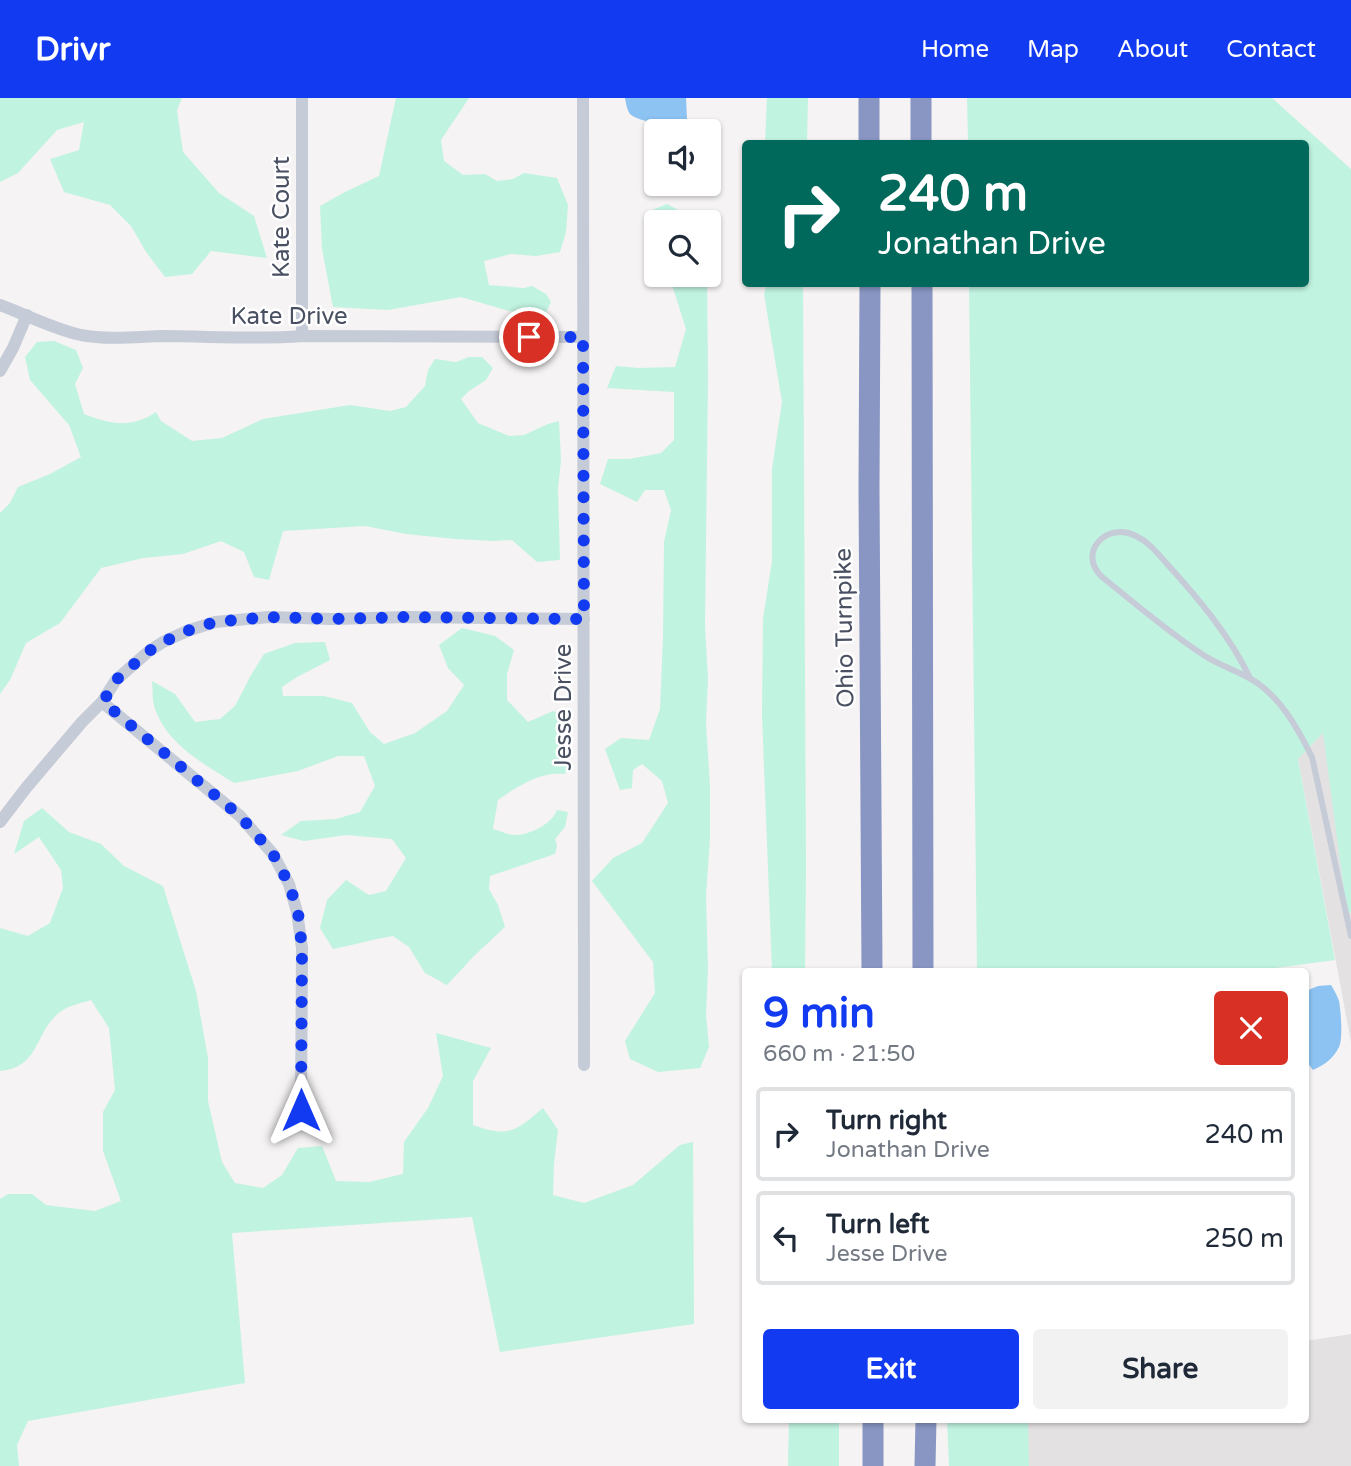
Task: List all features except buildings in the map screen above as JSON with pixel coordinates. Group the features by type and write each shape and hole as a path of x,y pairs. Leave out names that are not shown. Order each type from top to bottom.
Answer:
{"highway":[{"path":"869,98 869,140"},
{"path":"920,98 921,140"},
{"name":"Ohio Turnpike","path":"870,287 872,968"},
{"path":"922,287 923,968"},
{"path":"873,1423 873,1466"},
{"path":"926,1423 926,1466"}],"street":[{"name":"Kate Court","path":"302,98 302,336"},
{"name":"Jesse Drive","path":"583,98 584,1065"},
{"name":"Kate Drive","path":"0,305 60,330 113,338 583,337"},
{"path":"0,371 27,315"},
{"path":"0,822 26,788 103,702 116,680 149,651 187,631 215,622 269,617 584,619"},
{"path":"103,702 240,816 273,854 289,884 298,912 302,948 301,1110"}],"lane":[{"path":"1250,678 1242,661 1190,589 1152,547 1125,532 1108,535 1093,547 1096,572 1206,656 1250,678 1266,690 1287,714 1312,757 1351,936"}],"shaded area":[{"path":"1351,704 1351,1042 1298,759"},
{"path":"1351,1334 1351,1466 1026,1466 1027,1423 1309,1423 1309,1341"}],"green space":[{"path":"0,98 182,98 177,110 183,152 219,193 254,216 267,258 211,251 192,274 165,277 131,226 110,205 64,192 50,159 79,150 84,122 57,130 18,173 0,182"},
{"path":"396,98 469,98 441,140 444,161 463,175 485,174 497,181 513,179 524,173 557,178 568,205 566,232 560,252 536,256 511,254 484,261 489,285 524,288 532,286 546,294 551,302 544,317 537,319 461,297 388,310 333,307 322,249 320,206 379,176"},
{"path":"767,98 808,98 807,140 765,140"},
{"path":"967,98 1272,98 1351,169 1351,913 1347,913 1323,733 1298,759 1335,960 1275,968 977,968 969,287 1309,287 1309,140 968,140"},
{"path":"667,204 678,210 652,210"},
{"path":"673,287 707,287 705,626 710,786 706,896 706,1015 709,1047 700,1068 658,1072 630,1059 625,1041 655,993 653,962 592,881 613,858 642,843 668,803 662,781 642,764 633,770 632,788 620,790 605,749 621,738 649,740 660,709 664,542 671,510 664,490 645,490 637,502 600,484 608,459 629,459 661,453 674,440 674,392 607,388 616,366 675,367 686,329"},
{"path":"766,287 803,287 805,968 772,968 762,715 763,619 772,561 772,469 782,402 764,294"},
{"path":"54,341 76,350 83,368 75,384 84,414 103,420 129,423 156,412 161,421 192,441 222,438 263,419 350,405 390,411 406,407 425,386 428,370 435,359 456,362 469,357 482,357 493,368 486,380 461,399 478,423 509,436 524,435 559,421 560,560 537,562 512,540 455,539 365,526 283,531 269,580 254,577 244,552 221,541 183,554 143,558 101,568 60,623 26,643 10,680 0,694 0,513 10,503 18,487 81,457 69,425 30,380 25,357 37,342"},
{"path":"462,628 495,636 514,650 507,674 507,700 528,722 553,711 565,716 571,748 565,774 539,777 498,800 493,829 512,835 527,833 540,828 557,810 568,812 565,827 555,839 555,854 490,876 489,889 505,927 447,985 425,973 409,947 393,936 333,949 320,928 327,900 346,880 369,895 386,891 406,858 392,839 346,835 304,841 281,835 301,821 336,819 360,812 375,786 364,756 338,756 298,771 234,783 188,752 169,733 155,709 152,681 175,694 195,722 220,719 235,706 264,654 295,643 325,642 330,660 282,687 283,696 324,696 352,703 370,732 384,744 415,733 447,711 464,685 448,668 439,645"},
{"path":"42,808 69,832 101,844 124,866 163,886 196,991 208,1058 208,1101 222,1162 235,1183 263,1188 282,1175 298,1148 322,1146 336,1181 369,1182 403,1174 404,1142 428,1108 443,1076 436,1033 491,1048 473,1081 473,1125 495,1131 511,1130 543,1108 558,1130 553,1195 584,1203 633,1185 680,1145 693,1142 694,1324 500,1352 472,1217 232,1233 245,1383 28,1421 17,1445 19,1466 0,1466 0,1199 8,1194 32,1194 46,1205 95,1211 121,1201 103,1151 103,1112 115,1090 109,1028 91,1000 60,1012 45,1029 36,1047 23,1063 0,1071 0,928 28,936 50,923 63,888 61,870 39,837 14,854 24,821"},
{"path":"789,1423 839,1423 839,1466 788,1466"},
{"path":"947,1423 1028,1423 1029,1466 949,1466"}],"water":[{"path":"625,98 686,98 687,119 644,121 630,114"},
{"path":"1331,985 1339,1001 1340,1043 1331,1058 1313,1070 1309,1065 1309,990"}],"route":[{"path":"301,1110 302,948 298,912 289,884 273,854 240,816 103,702 116,680 149,651 187,631 215,622 269,617 584,619 583,337 529,337"}]}
